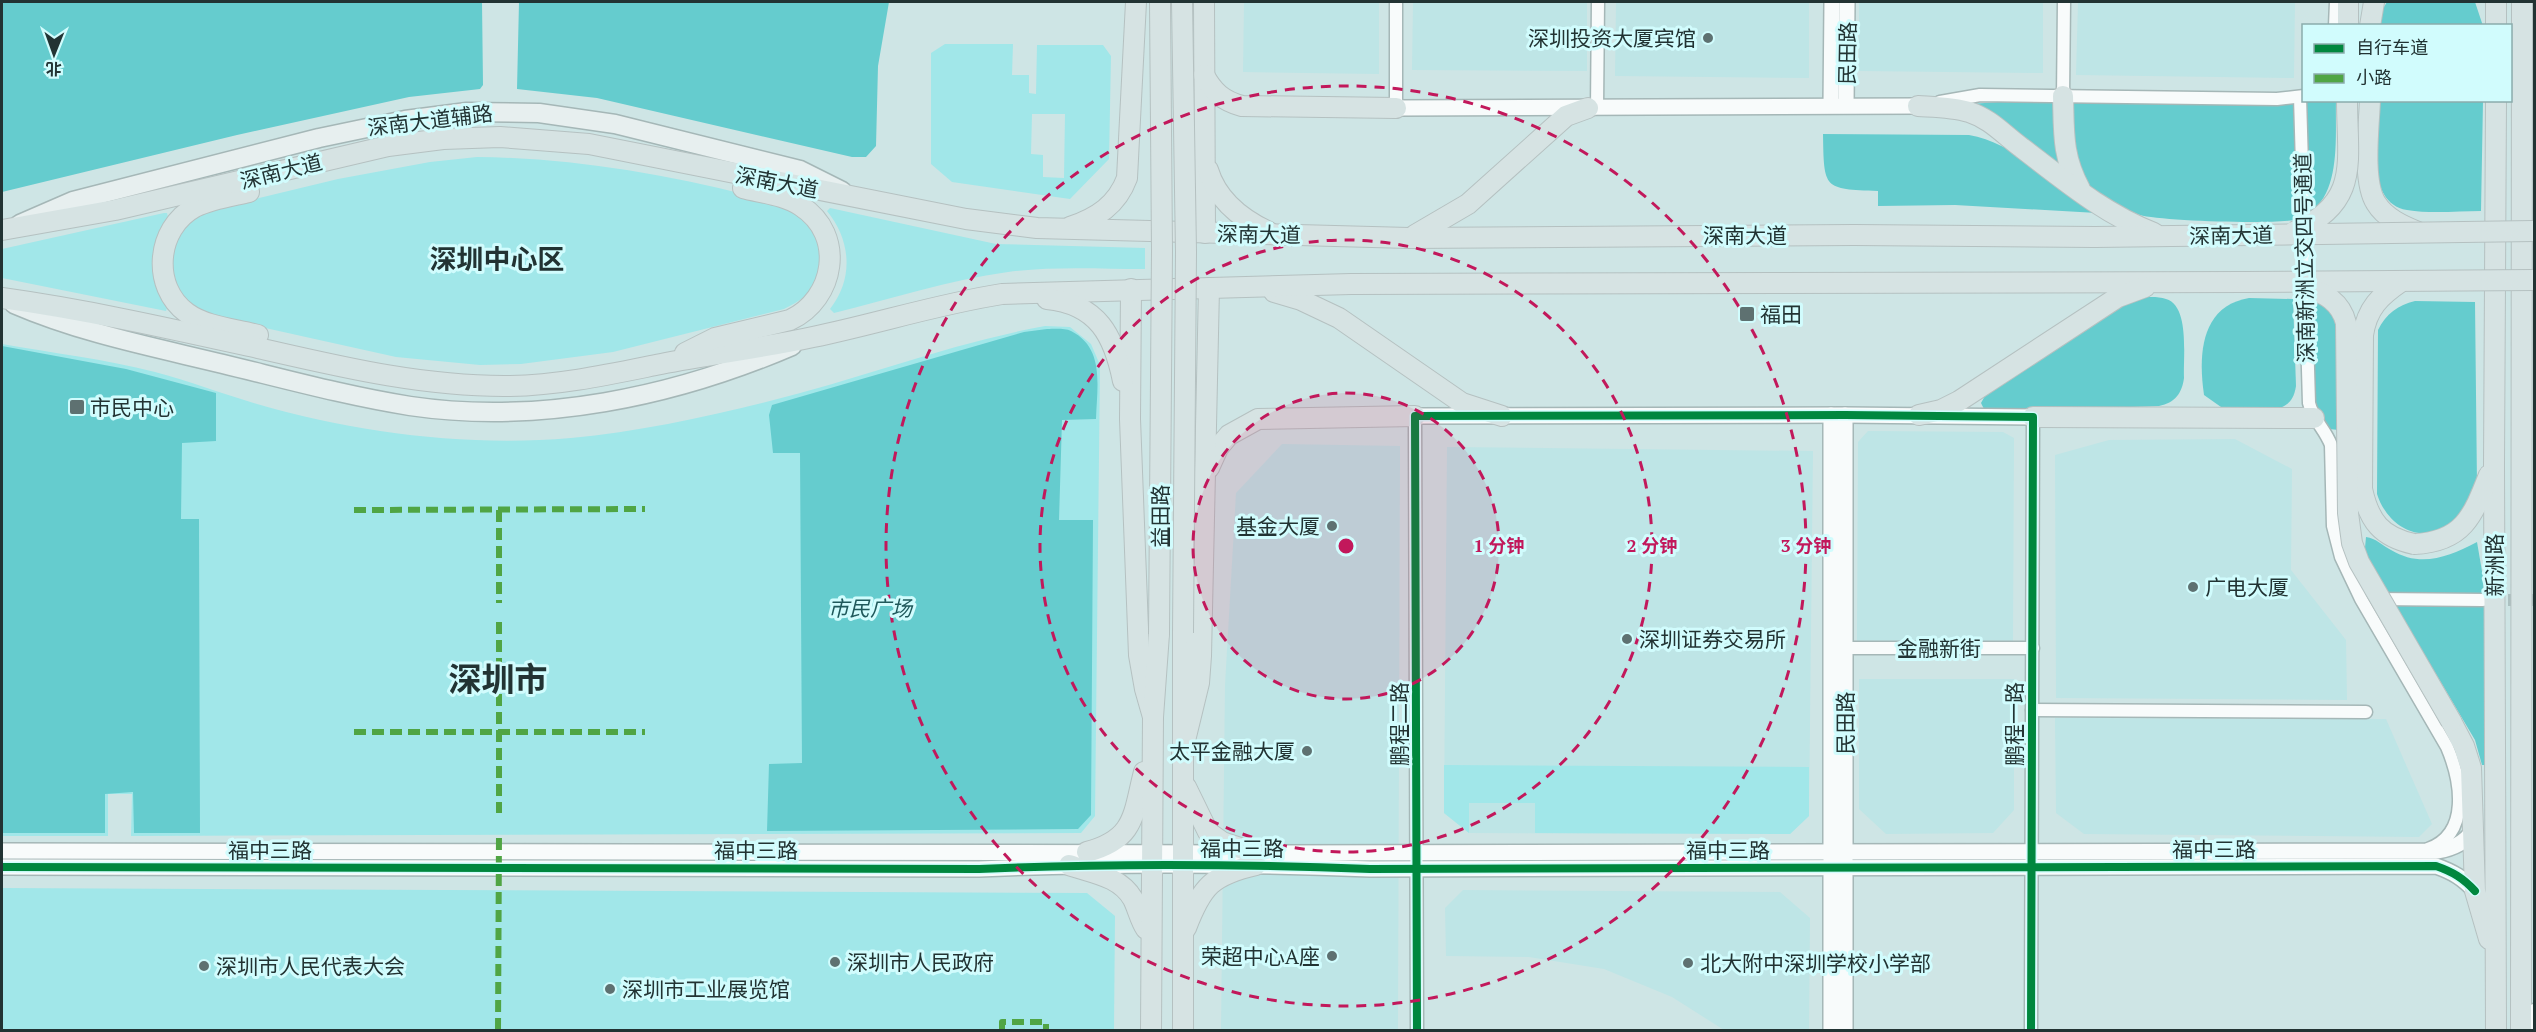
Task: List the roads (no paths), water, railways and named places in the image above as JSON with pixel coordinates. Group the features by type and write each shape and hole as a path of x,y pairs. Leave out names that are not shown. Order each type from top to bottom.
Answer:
{"main road":[{"path":"1062,229 1088,220 1106,209 1120,194 1127,178 1136,2"},
{"name":"益田路","path":"1151,1030 1153,717 1159,634 1162,251 1160,2"},
{"name":"益田路","path":"1182,2 1186,252 1182,753 1183,1030"},
{"path":"1204,2 1205,233"},
{"path":"2348,2 2348,24"},
{"path":"2370,24 2373,2"},
{"name":"新洲路","path":"2521,1030 2523,5"},
{"path":"1204,75 1219,96 1228,102 1242,106 1396,108"},
{"path":"2063,96 2065,152 2069,169 2083,194"},
{"path":"2290,233 2326,214 2344,190 2347,168 2347,102"},
{"path":"2370,102 2369,173 2372,195 2382,211 2397,222 2418,232"},
{"name":"新洲路","path":"2496,102 2494,465 2496,1030"},
{"path":"1918,105 1969,112 1993,123 2014,143 2083,194 2125,221 2162,236"},
{"path":"1409,238 1468,204 1561,121 1573,113 1592,108"},
{"name":"深南大道辅路","path":"5,230 73,201 319,138 405,120 467,112 504,111 549,114 656,132 800,170 854,197"},
{"name":"深南大道","path":"5,230 115,210 326,160 415,142 500,137 589,144 991,223 1062,229 1409,238 1854,235 2095,237 2535,231"},
{"path":"1204,158 1211,180 1222,199 1253,225 1274,234"},
{"path":"326,160 297,176 268,187 210,202 190,211 178,221 170,234 164,249 163,273 172,298 188,314 215,324 276,340 342,367"},
{"path":"661,364 715,338 790,320 801,314 821,293 829,270 830,251 824,231 801,206 789,200 723,183 690,165"},
{"path":"2,298 96,312 342,367 435,383 512,386 579,381 813,337 963,300 1002,294 1351,284 2535,280"},
{"path":"2402,281 2383,294 2371,307 2365,320 2362,489 2366,507 2374,522 2385,533 2399,541 2414,544 2442,540 2466,524 2476,509 2494,465"},
{"path":"1919,416 1941,410 1959,401 2118,297 2157,282"},
{"path":"2298,282 2335,301 2344,315 2346,323 2348,513 2355,552 2451,721 2470,762 2475,891 2496,962"},
{"path":"1257,287 1301,300 1339,318 1462,403 1502,416"},
{"path":"1182,753 1199,683 1206,482 1209,288"},
{"path":"1131,289 1130,419 1139,655 1153,717"},
{"path":"1002,294 1053,299 1077,307 1095,319 1103,327 1115,347 1130,419"},
{"path":"2,298 46,317 129,341 383,401 410,406 466,410 522,411 575,406 676,387 762,359 813,337"},
{"path":"1206,482 1210,463 1223,442 1235,430 1258,419 1415,416"},
{"path":"2033,417 2314,418"},
{"path":"2522,464 2535,500"},
{"path":"1087,852 1104,848 1113,842 1126,831 1133,820 1153,747"},
{"path":"2521,810 2535,773"},
{"path":"1183,782 1208,832 1222,842 1256,859"},
{"path":"1182,936 1206,888 1221,875 1256,859"},
{"path":"1069,865 1104,875 1118,883 1132,898 1142,923 1150,934"}],"street":[{"path":"1396,2 1396,108 1918,105 1980,95 2277,99 2302,97"},
{"path":"1592,108 1598,2"},
{"name":"民田路","path":"1832,2 1839,105"},
{"name":"民田路","path":"1839,105 1847,2"},
{"path":"2063,96 2064,2"},
{"path":"2335,24 2336,2"},
{"name":"深南新洲立交四号通道","path":"2302,102 2308,392 2314,418"},
{"name":"民田路","path":"1831,1030 1845,648 1838,415"},
{"name":"民田路","path":"1838,415 1838,860 1845,1030"},
{"path":"1415,416 2033,417"},
{"name":"鹏程二路","path":"1415,416 1417,1030"},
{"name":"鹏程一路","path":"2031,1030 2033,417"},
{"path":"2314,418 2328,436 2331,445 2333,526 2338,547 2361,599 2447,747 2456,770 2458,803 2454,828 2443,843 2418,851"},
{"path":"2361,599 2483,600"},
{"name":"金融新街","path":"1845,648 2033,648"},
{"path":"2032,710 2366,712"},
{"name":"福中三路","path":"2032,860 2452,849 2465,842 2474,830"},
{"name":"福中三路","path":"2,851 1087,852 1151,859"},
{"name":"福中三路","path":"2,867 979,869 1151,859 1256,859 1417,853 2436,866 2464,878 2475,891"},
{"name":"福中三路","path":"1256,859 1417,869 1838,860"},
{"path":"2530,1030 2535,1010"}],"tunnel":[{"path":"2490,600 2534,600"}],"place":[{"name":"深圳投资大厦宾馆","path":"1708,38"},
{"name":"福田","path":"1747,314"},
{"name":"市民中心","path":"77,407"},
{"name":"基金大厦","path":"1332,526"},
{"name":"广电大厦","path":"2193,587"},
{"name":"深圳证券交易所","path":"1627,639"},
{"name":"太平金融大厦","path":"1307,751"},
{"name":"荣超中心A座","path":"1332,956"},
{"name":"深圳市人民政府","path":"835,962"},
{"name":"北大附中深圳学校小学部","path":"1688,963"},
{"name":"深圳市人民代表大会","path":"204,966"},
{"name":"深圳市工业展览馆","path":"610,989"}],"district":[{"name":"深圳中心区","path":"497,259"},
{"name":"深圳市","path":"498,678"}],"park label":[{"name":"市民广场","path":"870,608"}]}
